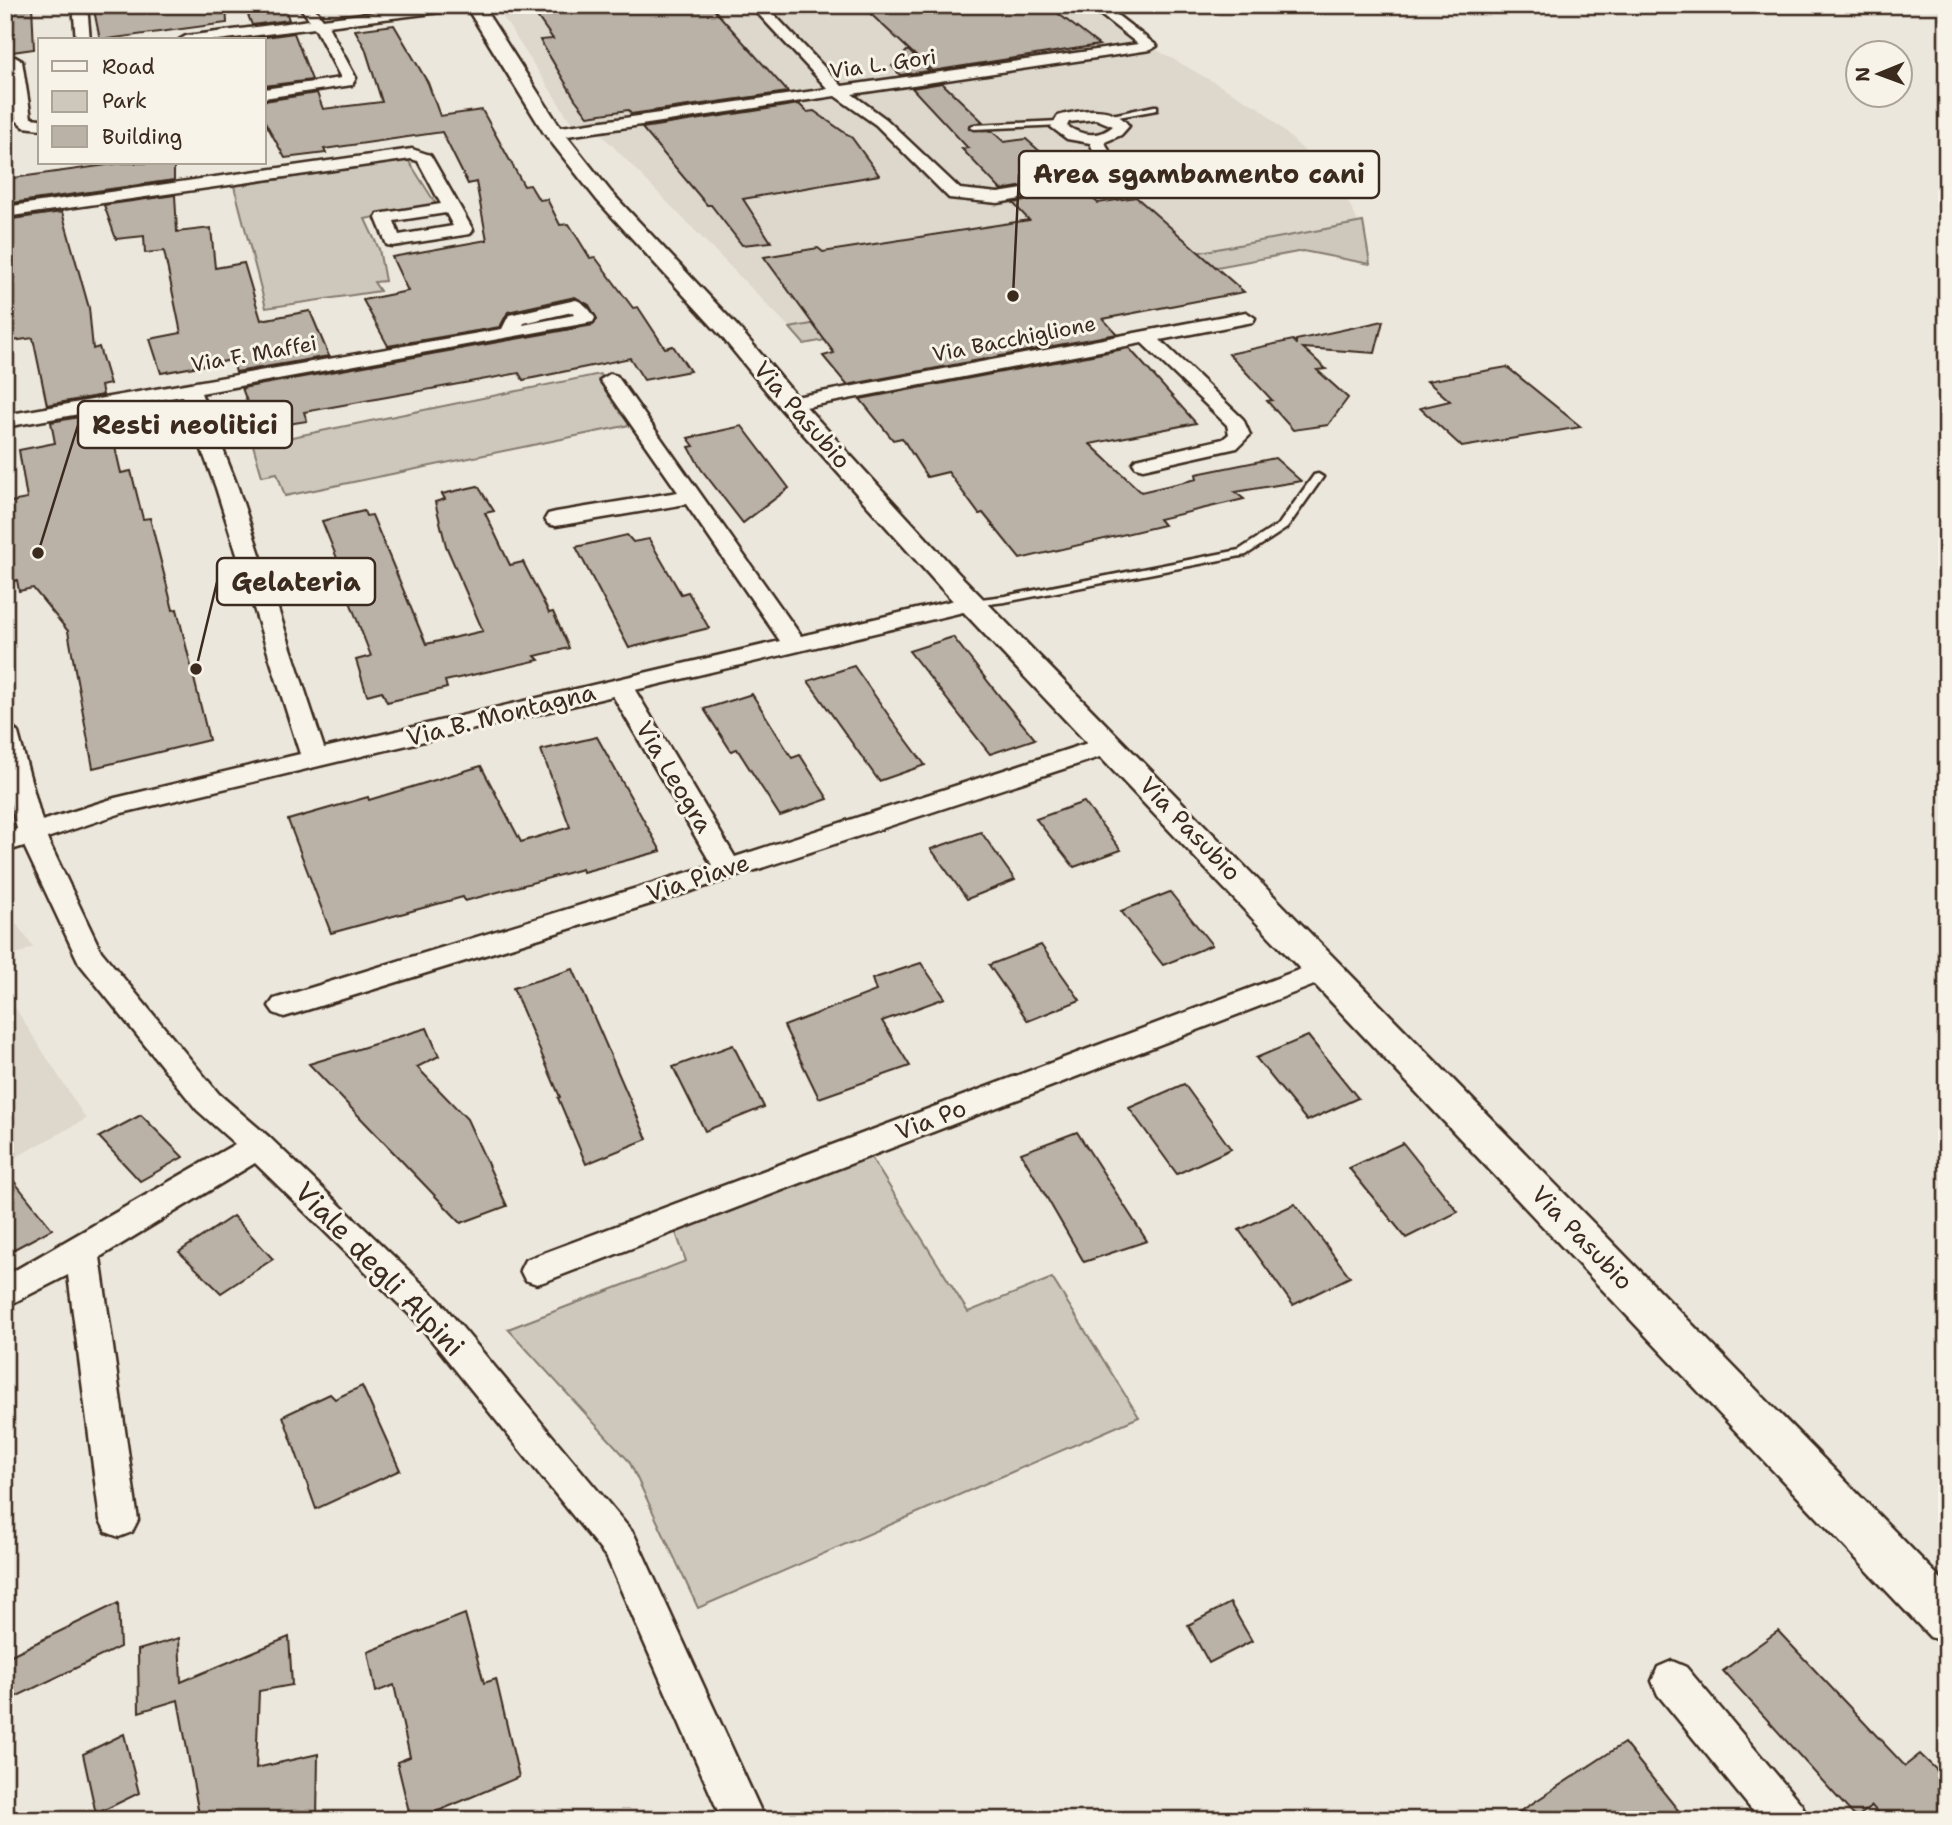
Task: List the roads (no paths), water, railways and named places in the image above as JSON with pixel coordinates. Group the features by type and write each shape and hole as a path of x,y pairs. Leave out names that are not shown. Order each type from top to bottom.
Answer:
{"street":[{"path":"80,5 83,38"},
{"path":"266,94 347,82 349,78 320,24 305,5"},
{"path":"203,38 465,5"},
{"name":"Via Pasubio","path":"473,5 554,133 604,196 730,331 790,404 972,603 1947,1620"},
{"path":"757,5 839,92 881,122 955,194 998,198 1100,181 1109,169 1096,138"},
{"name":"Via L. Gori","path":"554,133 1150,46 1095,5"},
{"path":"772,22 795,19"},
{"path":"16,61 24,120 29,124 38,124"},
{"path":"849,74 863,89 881,122"},
{"path":"1079,115 1107,117 1117,121 1121,127 1118,132 1109,136 1071,136 1059,128 1059,123 1079,115"},
{"path":"5,212 412,154 424,158 451,207"},
{"name":"Via Bacchiglione","path":"790,404 1246,318"},
{"name":"Via F. Maffei","path":"5,421 510,333"},
{"path":"1143,463 1230,444 1240,435 1236,423 1146,337"},
{"path":"610,380 794,644"},
{"path":"189,388 227,488 315,760"},
{"path":"556,519 689,497"},
{"name":"Via B. Montagna","path":"19,839 115,806 972,603"},
{"name":"Via Leogra","path":"620,686 728,869"},
{"name":"Viale degli Alpini","path":"5,733 19,839 89,956 208,1102 258,1146 428,1311 621,1546 744,1820"},
{"name":"Via Piave","path":"285,1006 728,869 1109,745"},
{"name":"Via Po","path":"537,1270 1325,970"},
{"path":"5,1293 82,1251 258,1146"},
{"path":"82,1251 119,1520"},
{"path":"1672,1681 1787,1820"}],"lane":[{"path":"1107,117 1154,108"},
{"path":"974,127 1059,123"},
{"path":"972,603 1242,553 1283,526 1318,477"}],"place":[{"name":"Area sgambamento cani","path":"1013,296"},
{"name":"Resti neolitici","path":"38,553"},
{"name":"Gelateria","path":"196,669"}]}
